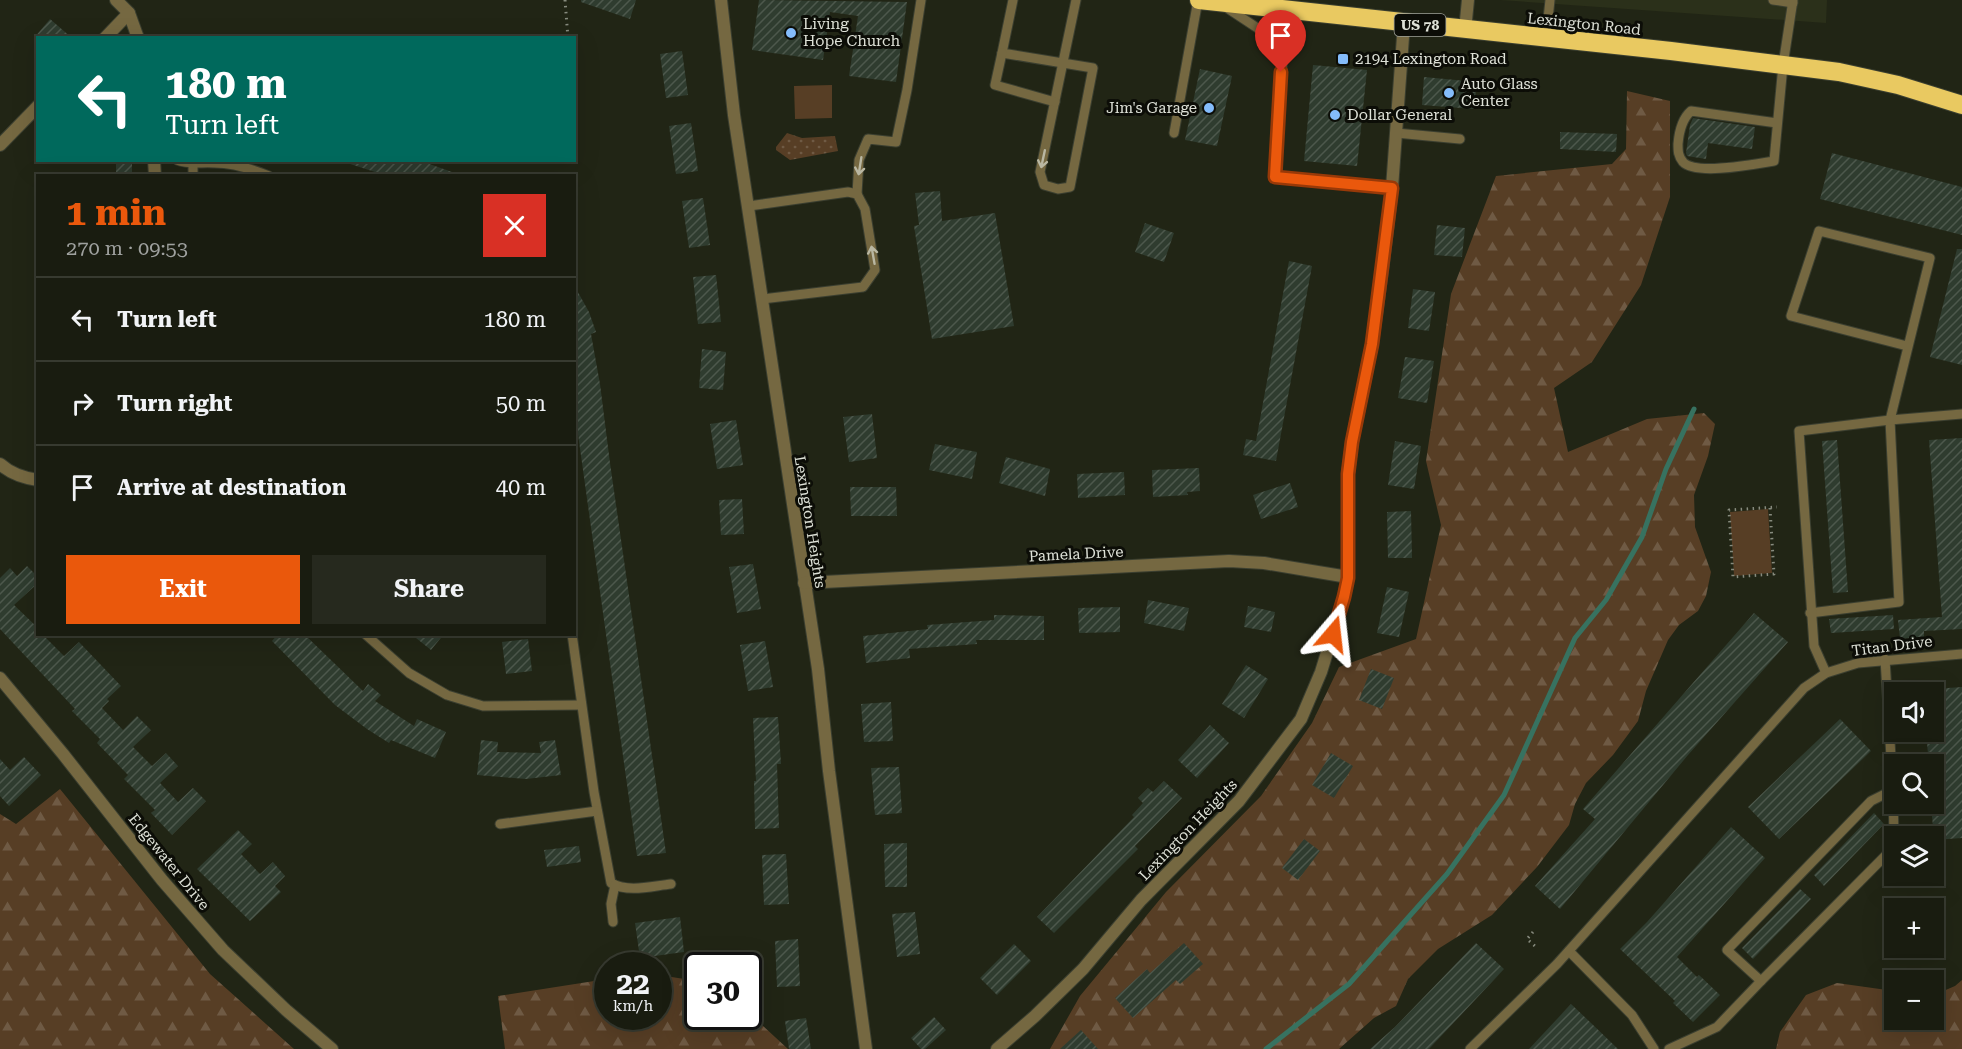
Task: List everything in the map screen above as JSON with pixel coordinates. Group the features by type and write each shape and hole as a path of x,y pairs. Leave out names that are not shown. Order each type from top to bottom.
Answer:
{"highway":[{"name":"Lexington Road","path":"1198,0 1839,72 1898,85 1962,105"}],"street":[{"path":"116,0 129,13 137,36"},
{"name":"Lexington Heights","path":"721,0 734,110 818,669 829,771 866,1049"},
{"path":"1465,30 1468,0"},
{"path":"107,36 129,13"},
{"name":"Lexington Heights","path":"997,1049 1083,969 1140,900 1239,801 1301,719 1321,672 1348,578 1348,474 1352,442 1372,344 1392,188 1404,23"},
{"path":"0,145 36,108"},
{"path":"0,464 21,477 36,480"},
{"name":"Pamela Drive","path":"804,584 1229,561 1264,562 1348,578"},
{"name":"Edgewater Drive","path":"0,678 162,880 223,950 286,1010 332,1049"}],"lane":[{"path":"762,299 863,286 875,270 865,209 857,194 859,160 868,139 896,142 907,90 921,0"},
{"path":"1013,0 995,85 1055,102"},
{"path":"1002,53 1063,63 1093,68 1070,187 1058,189 1044,185 1040,172 1055,102 1063,63 1076,0"},
{"path":"1174,134 1198,0"},
{"path":"1546,38 1550,0"},
{"path":"1773,0 1793,1 1783,65 1774,161 1699,169 1684,163 1678,154 1678,141 1685,116 1691,111 1777,123"},
{"path":"1217,2 1274,39 1279,43 1283,52 1275,177 1392,188"},
{"path":"1396,133 1460,139"},
{"path":"188,162 214,162 250,172"},
{"path":"193,163 193,174"},
{"path":"749,206 848,192 857,194"},
{"path":"1810,613 1899,602 1890,420 1930,258 1819,231 1791,316 1907,346"},
{"path":"1826,674 1814,646 1810,613 1799,431 1962,414"},
{"path":"367,636 409,673 447,695 483,706 581,705"},
{"path":"572,636 597,811 611,883 629,889 671,884"},
{"name":"Titan Drive","path":"1470,1049 1569,951 1804,688 1826,674 1858,663 1962,654"},
{"path":"1885,659 1891,754"},
{"path":"1761,981 1727,950 1871,801 1884,794"},
{"path":"500,824 597,811"},
{"path":"1669,1049 1717,1027 1892,849 1894,814"},
{"path":"613,922 611,904 615,885"},
{"path":"1569,951 1632,1015 1654,1049"}],"path":[{"path":"565,0 568,36"},
{"path":"1770,508 1774,574 1733,577 1729,510 1778,507"},
{"path":"1533,933 1527,939 1535,946"}],"shaded area":[{"path":"1500,0 1827,0 1826,23"}],"green space":[{"path":"832,85 832,118 795,119 794,86"},
{"path":"1627,91 1670,101 1670,197 1641,285 1592,362 1554,388 1568,452 1647,419 1704,413 1715,424 1708,456 1694,495 1695,527 1711,572 1706,596 1698,611 1679,625 1668,640 1646,691 1638,721 1613,755 1586,783 1575,804 1569,825 1537,867 1492,915 1438,949 1408,979 1396,1006 1374,1018 1339,1049 1050,1049 1080,996 1166,892 1261,796 1312,723 1339,667 1416,639 1441,525 1426,461 1451,294 1496,176 1612,164 1626,149"},
{"path":"787,133 802,138 835,136 838,151 790,160 776,150"},
{"path":"1768,509 1772,573 1734,576 1730,512"},
{"path":"60,789 210,974 294,1049 0,1049 0,814 16,824"},
{"path":"672,977 684,979 684,1030 762,1030 762,1025 788,1049 505,1049 498,996 594,981 594,1030 672,1030"},
{"path":"1962,980 1962,1049 1776,1049 1780,1032 1806,995 1837,983 1884,990 1884,1030 1944,1030 1944,991"}],"building":[{"path":"581,0 636,0 630,19 581,2"},
{"name":"Living Hope Church","path":"759,0 907,2 896,82 849,76 858,16 830,12 823,60 752,50"},
{"path":"50,19 70,36 36,36 34,38"},
{"path":"682,51 688,95 666,98 660,54"},
{"name":"Dollar General","path":"1313,65 1367,70 1357,166 1304,161"},
{"name":"Jim's Garage","path":"1200,69 1232,76 1217,146 1185,140"},
{"name":"Auto Glass Center","path":"1424,77 1477,82 1474,109 1422,105"},
{"path":"1693,118 1755,127 1752,149 1708,143 1706,159 1687,156 1690,125"},
{"path":"691,123 698,171 676,174 669,126"},
{"path":"1560,132 1617,134 1616,152 1560,149"},
{"path":"1832,153 1962,187 1962,235 1820,199"},
{"path":"116,162 132,162 132,174 116,174"},
{"path":"424,162 455,174 374,174 375,172 347,163"},
{"path":"940,191 942,221 995,213 1014,326 932,339 914,226 919,225 915,193"},
{"path":"703,198 710,245 689,248 682,201"},
{"path":"1145,223 1174,233 1164,262 1135,252"},
{"path":"1437,225 1465,228 1462,257 1434,255"},
{"path":"1957,249 1962,249 1962,365 1930,357"},
{"path":"1289,261 1312,266 1276,461 1243,455 1246,439 1256,441"},
{"path":"716,275 721,322 698,324 693,277"},
{"path":"576,289 589,312 596,332 591,334 666,853 637,856 576,420"},
{"path":"1413,289 1435,292 1429,331 1408,328"},
{"path":"702,349 726,352 723,390 699,388"},
{"path":"1405,357 1434,361 1427,403 1398,398"},
{"path":"872,414 877,458 849,462 843,417"},
{"path":"736,420 743,465 717,469 710,424"},
{"path":"1962,438 1962,629 1924,631 1924,637 1900,639 1898,620 1942,617 1929,440"},
{"path":"1837,440 1848,592 1833,593 1822,441"},
{"path":"1395,441 1421,446 1414,489 1388,485"},
{"path":"935,444 977,452 972,479 929,470"},
{"path":"1006,457 1050,469 1045,496 999,483"},
{"path":"1199,468 1200,491 1187,492 1188,495 1153,497 1152,470"},
{"path":"1124,472 1125,495 1078,498 1077,474"},
{"path":"1290,483 1298,507 1261,519 1253,495"},
{"path":"850,487 896,487 897,516 851,516"},
{"path":"742,499 744,534 721,535 719,500"},
{"path":"1411,511 1412,558 1388,558 1387,512"},
{"path":"753,564 761,609 737,613 729,567"},
{"path":"27,566 36,575 36,585 14,605 36,626 36,636 44,636 64,656 79,642 121,686 107,699 109,701 102,708 123,730 137,716 151,730 133,747 152,766 166,753 178,766 160,783 178,802 193,788 206,801 172,835 151,813 155,810 124,779 128,775 97,743 100,739 72,711 75,709 0,629 0,578 10,568 17,576"},
{"path":"1387,587 1409,592 1399,637 1377,633"},
{"path":"1148,600 1189,608 1184,631 1144,623"},
{"path":"1248,606 1275,612 1271,632 1244,627"},
{"path":"1120,607 1120,632 1079,633 1078,608"},
{"path":"1754,613 1788,642 1688,755 1560,909 1535,886 1595,819 1583,809"},
{"path":"994,615 1044,616 1044,640 976,640 977,644 909,649 910,658 866,663 863,636 928,629 927,625 994,620"},
{"path":"1893,615 1894,629 1831,633 1829,619"},
{"path":"276,636 306,636 363,691 368,684 381,695 375,701 414,726 417,719 446,732 435,758 391,740 389,743 367,729 335,705 272,641"},
{"path":"414,636 442,636 431,650"},
{"path":"528,639 532,671 506,674 502,642"},
{"path":"765,641 773,687 748,691 740,645"},
{"path":"1246,665 1268,679 1244,718 1222,704"},
{"path":"1371,669 1394,678 1382,709 1359,700"},
{"path":"1962,687 1962,838 1944,839 1944,826 1933,826 1932,814 1944,814 1944,754 1928,754 1927,742 1944,742 1944,688"},
{"path":"891,702 893,741 864,742 861,704"},
{"path":"778,717 781,764 777,764 779,828 755,829 754,781 756,781 753,718"},
{"path":"1840,719 1871,751 1779,839 1748,807"},
{"path":"1210,725 1229,743 1197,778 1178,760"},
{"path":"481,740 498,742 497,752 541,753 539,742 555,740 561,775 526,779 477,775"},
{"path":"1331,753 1353,766 1334,798 1312,785"},
{"path":"24,757 41,775 9,806 0,796 0,759 10,770"},
{"path":"899,767 902,813 875,815 871,768"},
{"path":"1164,781 1182,798 1135,846 1138,849 1054,933 1037,917 1134,817 1132,815 1143,803 1138,798 1148,788 1153,792"},
{"path":"1874,813 1884,824 1824,886 1814,875"},
{"path":"1731,827 1765,858 1677,957 1720,995 1693,1022 1673,1003 1675,1001 1620,949 1647,922"},
{"path":"238,830 252,844 241,854 260,874 273,862 285,876 275,886 281,892 250,921 197,869"},
{"path":"1304,839 1320,851 1298,880 1282,868"},
{"path":"907,843 907,887 885,887 884,844"},
{"path":"579,846 581,862 547,867 544,850"},
{"path":"786,854 789,904 764,905 762,855"},
{"path":"1800,889 1811,899 1753,959 1742,948"},
{"path":"915,912 920,954 897,957 892,914"},
{"path":"680,917 684,952 639,952 635,923"},
{"path":"798,939 800,986 777,987 775,941"},
{"path":"1184,943 1203,964 1180,984 1176,980 1133,1018 1115,998 1147,969 1150,973"},
{"path":"1476,943 1504,969 1429,1049 1370,1049 1395,1027"},
{"path":"1014,944 1031,961 997,995 980,978"},
{"path":"1571,1004 1591,1023 1618,1049 1529,1049"},
{"path":"934,1017 946,1030 925,1049 921,1049 911,1038"},
{"path":"806,1018 811,1049 789,1049 785,1021"},
{"path":"1081,1030 1098,1049 1060,1049"}],"waterway":[{"path":"1266,1049 1349,984 1447,874 1504,795 1575,638 1606,600 1642,537 1666,469 1694,409"}],"place":[{"name":"Living Hope Church","path":"791,33"},
{"name":"2194 Lexington Road","path":"1343,59"},
{"name":"Auto Glass Center","path":"1449,93"},
{"name":"Jim's Garage","path":"1209,108"},
{"name":"Dollar General","path":"1335,115"}],"route":[{"path":"1281,72 1275,177 1392,188 1372,344 1352,442 1348,474 1348,578 1333,634"}]}
